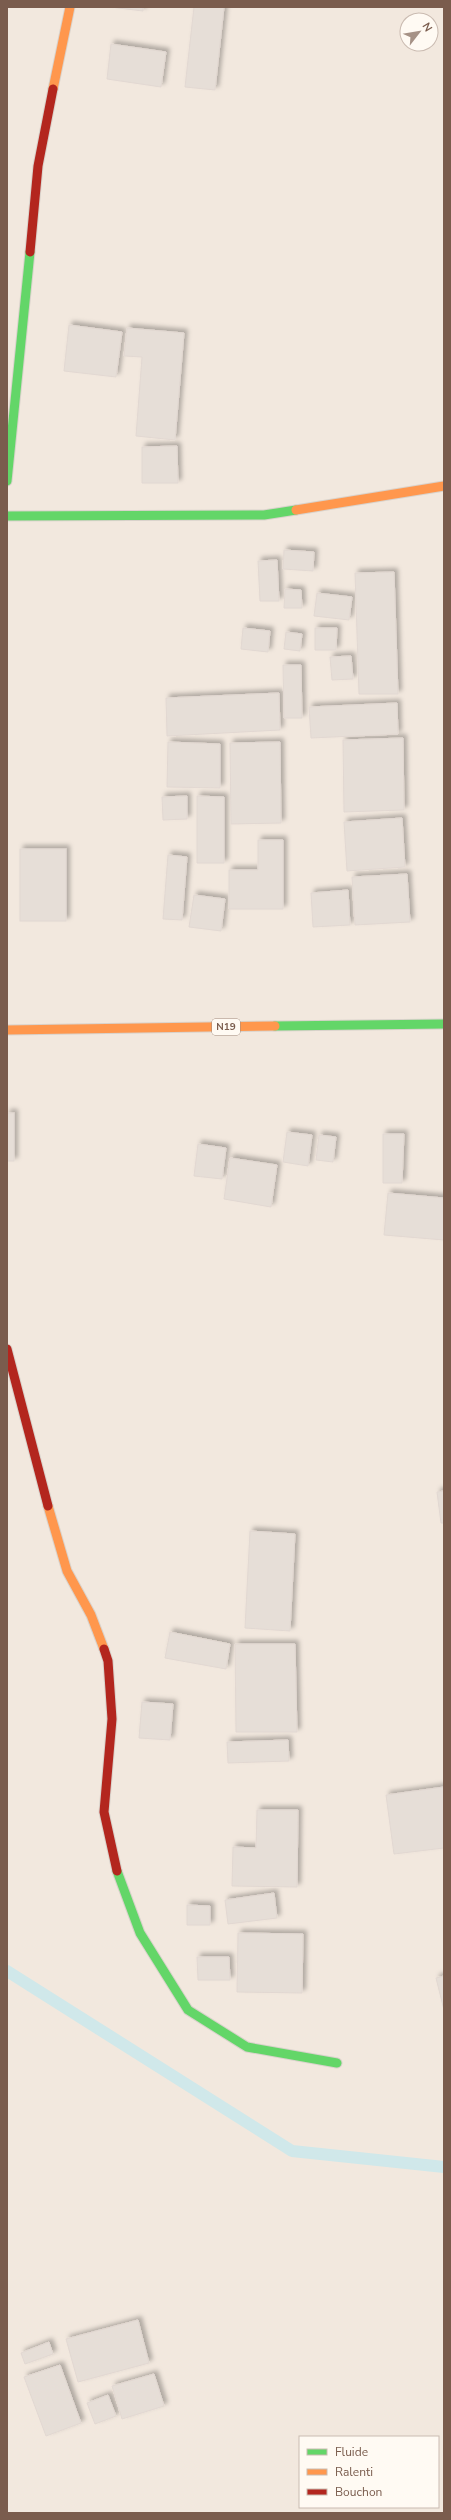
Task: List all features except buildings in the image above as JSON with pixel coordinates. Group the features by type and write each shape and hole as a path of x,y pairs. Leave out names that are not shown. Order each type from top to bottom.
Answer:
{"street":[{"path":"7,481 38,166 70,7"},
{"path":"7,516 264,515 444,486"},
{"name":"N19","path":"7,1030 444,1024"},
{"path":"7,1349 38,1472 67,1571 91,1614 108,1661 112,1720 104,1812 119,1879 140,1934 188,2010 247,2047 337,2063"}],"shaded area":[{"path":"7,7 444,7 444,2513 7,2513"}],"waterway":[{"path":"7,1971 292,2151 444,2167"}],"traffic: fast":[{"path":"7,481 30,252"},
{"path":"7,516 264,515 296,510"},
{"path":"275,1026 444,1024"},
{"path":"117,1871 140,1933 188,2010 247,2047 337,2063"}],"traffic: slow":[{"path":"53,89 70,7"},
{"path":"296,510 444,486"},
{"path":"7,1030 275,1026"},
{"path":"48,1506 67,1571 91,1615 104,1649"}],"traffic: jam":[{"path":"30,252 38,166 53,89"},
{"path":"7,1349 48,1506"},
{"path":"104,1649 108,1661 112,1719 104,1812 117,1871"}]}
